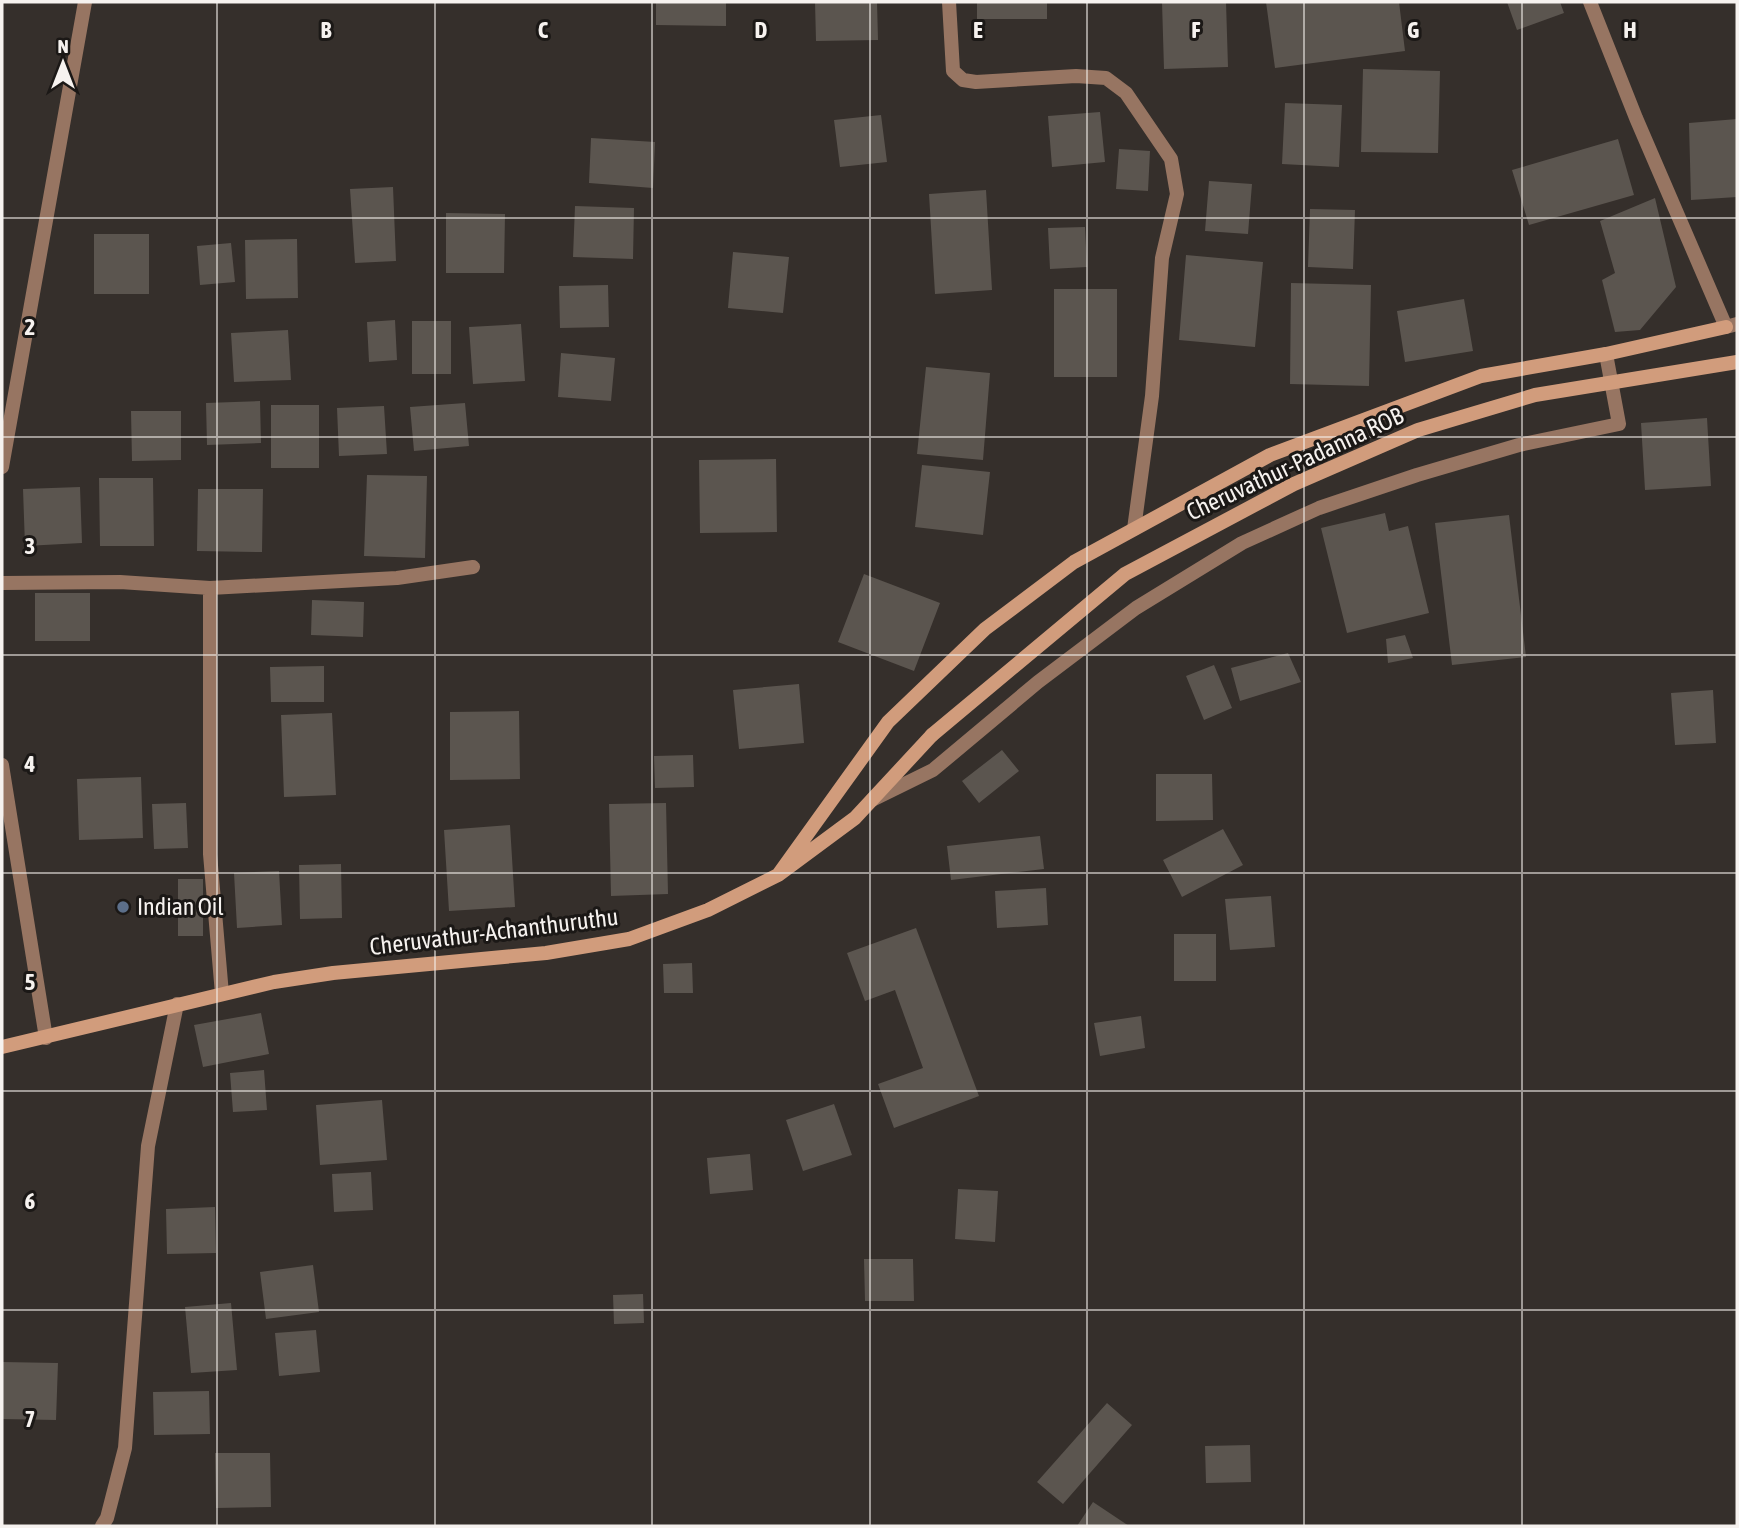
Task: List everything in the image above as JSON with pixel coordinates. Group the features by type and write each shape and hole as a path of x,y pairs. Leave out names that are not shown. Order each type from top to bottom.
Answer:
{"main road":[{"path":"779,875 888,722 985,629 1074,562 1270,455 1481,376 1606,354 1732,325"},
{"name":"Cheruvathur-Padanna ROB","path":"932,735 1125,574 1294,484 1418,430 1535,395 1737,362"},
{"name":"Cheruvathur-Achanthuruthu","path":"2,1047 177,1004 333,973 533,954 629,939 708,910 779,875 855,818 932,735"}],"street":[{"path":"2,467 85,2"},
{"path":"949,2 953,71 963,80 975,82 1076,76 1106,78 1126,93 1171,159 1177,194 1162,258 1153,396 1134,529"},
{"path":"1590,2 1636,118 1732,325"},
{"path":"871,801 933,770 1038,682 1136,608 1242,543 1319,508 1417,475 1519,445 1619,424 1606,354"},
{"path":"2,583 120,582 210,588 384,579 473,567"},
{"path":"210,588 210,854 222,994"},
{"path":"2,765 46,1038"},
{"path":"102,1526 107,1518 125,1448 148,1146 177,1004"}],"building":[{"path":"656,2 726,2 726,26 656,25"},
{"path":"815,2 877,2 878,40 816,41"},
{"path":"977,2 1047,2 1047,19 977,19"},
{"path":"1162,2 1226,2 1228,67 1164,69"},
{"path":"1266,2 1399,2 1405,51 1275,68"},
{"path":"1507,2 1560,2 1564,13 1517,30"},
{"path":"1363,69 1440,71 1438,153 1361,152"},
{"path":"1285,103 1342,105 1339,167 1282,164"},
{"path":"1100,112 1105,162 1052,167 1048,116"},
{"path":"881,115 887,162 840,167 834,120"},
{"path":"1737,119 1737,197 1691,200 1689,123"},
{"path":"591,138 655,142 653,188 589,183"},
{"path":"1618,139 1634,195 1529,225 1512,170"},
{"path":"1119,149 1150,151 1148,191 1116,189"},
{"path":"1209,181 1252,184 1248,234 1205,231"},
{"path":"393,187 396,261 355,263 350,189"},
{"path":"986,190 992,290 935,294 929,194"},
{"path":"1655,198 1676,287 1640,330 1615,332 1602,280 1615,273 1600,221"},
{"path":"575,206 634,208 633,259 573,257"},
{"path":"1310,209 1355,210 1353,269 1308,267"},
{"path":"446,213 505,214 504,273 446,273"},
{"path":"1085,227 1087,267 1050,269 1048,228"},
{"path":"94,234 149,234 149,294 94,294"},
{"path":"297,239 298,298 246,299 245,240"},
{"path":"231,243 235,282 200,285 197,246"},
{"path":"733,252 789,257 783,313 728,308"},
{"path":"1186,255 1263,262 1255,347 1179,340"},
{"path":"1291,283 1371,285 1369,386 1290,384"},
{"path":"608,285 609,327 560,328 559,286"},
{"path":"1054,289 1117,289 1117,377 1054,377"},
{"path":"1464,299 1473,351 1405,362 1397,311"},
{"path":"395,320 397,360 369,362 367,322"},
{"path":"412,321 451,321 451,374 412,374"},
{"path":"521,324 525,381 473,384 469,327"},
{"path":"288,330 291,380 234,382 231,333"},
{"path":"561,353 615,358 611,401 558,397"},
{"path":"926,367 990,373 983,460 917,454"},
{"path":"260,401 261,443 207,445 206,403"},
{"path":"465,403 469,446 414,451 410,407"},
{"path":"271,405 319,405 319,468 271,468"},
{"path":"384,406 387,454 339,456 337,408"},
{"path":"131,411 181,411 181,460 132,461"},
{"path":"1707,418 1711,486 1645,490 1641,423"},
{"path":"776,459 777,532 700,533 699,460"},
{"path":"922,465 990,472 983,535 915,527"},
{"path":"367,475 427,476 425,558 364,556"},
{"path":"99,478 153,478 154,546 100,546"},
{"path":"80,487 82,543 25,546 23,489"},
{"path":"198,489 263,489 262,552 197,551"},
{"path":"1385,513 1389,531 1408,526 1429,613 1347,633 1321,528"},
{"path":"1509,515 1526,657 1452,665 1435,523"},
{"path":"864,574 940,603 914,671 838,642"},
{"path":"35,593 90,593 90,641 35,641"},
{"path":"312,600 364,602 363,637 311,635"},
{"path":"1405,635 1413,658 1388,663 1386,639"},
{"path":"1288,653 1301,682 1240,701 1231,668"},
{"path":"1214,665 1232,708 1204,720 1186,676"},
{"path":"324,666 324,702 271,702 270,667"},
{"path":"799,684 804,743 739,749 733,690"},
{"path":"1713,690 1716,743 1675,745 1671,693"},
{"path":"519,711 520,779 450,780 450,712"},
{"path":"332,713 336,795 284,797 281,715"},
{"path":"1002,750 1019,771 979,803 962,781"},
{"path":"693,755 694,787 655,788 654,756"},
{"path":"1156,774 1212,774 1213,820 1156,821"},
{"path":"141,777 143,838 79,840 77,779"},
{"path":"186,803 188,848 154,849 152,804"},
{"path":"666,803 668,894 611,896 609,804"},
{"path":"510,825 515,907 449,911 444,830"},
{"path":"1223,829 1243,865 1182,897 1163,860"},
{"path":"1040,836 1044,869 951,880 947,846"},
{"path":"341,864 342,918 300,919 299,865"},
{"path":"279,871 282,925 237,928 234,873"},
{"path":"178,879 203,879 203,936 178,936"},
{"path":"1046,888 1048,925 997,928 995,891"},
{"path":"1271,896 1275,947 1230,950 1225,899"},
{"path":"916,928 979,1096 894,1128 878,1084 923,1068 895,990 865,1001 847,953"},
{"path":"1174,934 1216,934 1216,981 1174,981"},
{"path":"692,963 693,993 664,993 663,964"},
{"path":"261,1013 269,1054 203,1067 194,1025"},
{"path":"1141,1016 1145,1048 1100,1056 1094,1023"},
{"path":"264,1070 267,1110 233,1112 230,1073"},
{"path":"382,1100 387,1160 320,1165 316,1105"},
{"path":"834,1104 852,1155 803,1171 786,1120"},
{"path":"750,1154 753,1190 710,1194 707,1158"},
{"path":"371,1172 373,1210 334,1212 332,1174"},
{"path":"958,1189 998,1191 995,1242 955,1239"},
{"path":"215,1207 216,1253 167,1254 166,1209"},
{"path":"864,1259 913,1259 914,1301 865,1301"},
{"path":"313,1265 319,1312 266,1319 260,1272"},
{"path":"643,1294 644,1323 614,1324 613,1295"},
{"path":"231,1303 237,1370 191,1373 185,1307"},
{"path":"316,1330 320,1372 279,1376 275,1333"},
{"path":"2,1362 58,1363 56,1420 2,1419"},
{"path":"209,1391 210,1434 154,1435 153,1392"},
{"path":"1107,1403 1132,1425 1063,1504 1037,1482"},
{"path":"1250,1445 1251,1482 1206,1483 1205,1446"},
{"path":"215,1453 270,1453 271,1507 216,1508"},
{"path":"1093,1502 1129,1526 1077,1526"}],"place":[{"name":"Indian Oil","path":"123,907"}]}
